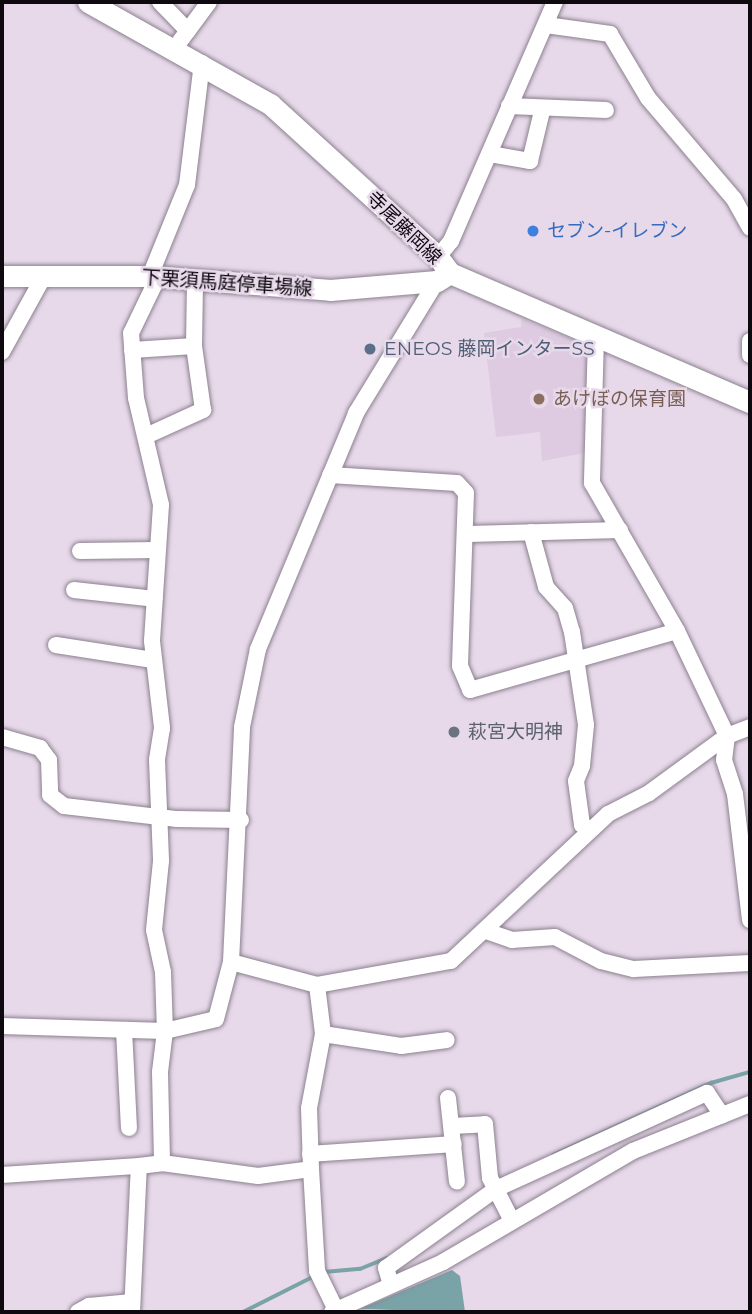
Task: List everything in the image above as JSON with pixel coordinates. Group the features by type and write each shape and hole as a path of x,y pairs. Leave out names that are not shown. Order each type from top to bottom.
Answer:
{"main road":[{"name":"寺尾藤岡線","path":"88,2 181,40 202,63 270,104 442,270 750,402"},
{"name":"下栗須馬庭停車場線","path":"2,276 154,276 330,290 442,270"}],"street":[{"path":"160,2 181,40 209,2"},
{"path":"2,1026 165,1031 216,1019 231,962 241,820 242,727 258,649 356,413 442,270 451,241 555,2"},
{"path":"546,25 610,34 649,98 734,199 750,228"},
{"path":"162,1163 160,1072 165,1031 163,972 154,930 161,816 157,760 161,699 153,660 161,505 136,398 131,333 187,185 202,63"},
{"path":"509,106 542,111 607,110"},
{"path":"490,154 530,161 542,111"},
{"path":"2,352 45,274"},
{"path":"146,436 203,410 194,346 195,280"},
{"path":"596,337 592,483 677,631 727,736 724,760 735,794 750,920"},
{"path":"750,341 750,355"},
{"path":"132,350 194,346"},
{"path":"330,475 457,483 466,493 468,534 460,666 470,690 576,663 677,631"},
{"path":"468,534 620,530"},
{"path":"531,532 547,587 565,608 576,663 587,742 576,781 582,825 590,830"},
{"path":"80,551 157,550"},
{"path":"74,590 155,599"},
{"path":"56,645 153,660"},
{"path":"231,962 317,985 451,961 486,931 590,830 683,770 727,736 750,727"},
{"path":"2,737 40,748 49,760 50,794 64,806 161,816 241,820"},
{"path":"486,931 512,940 555,936 601,961 634,969 750,963"},
{"path":"317,985 323,1034 309,1108 317,1271 335,1312 443,1262 511,1219 633,1151 750,1104"},
{"path":"124,1030 129,1128"},
{"path":"323,1034 401,1046 447,1040"},
{"path":"391,1285 386,1268 496,1189 707,1093 722,1115"},
{"path":"448,1098 457,1182"},
{"path":"452,1126 485,1125 490,1178 511,1219"},
{"path":"2,1175 162,1163 258,1176 311,1161 454,1143"},
{"path":"78,1312 89,1306 132,1307 139,1166"}],"shaded area":[{"name":"あけぼの保育園","path":"522,319 588,346 585,453 542,461 540,432 496,437 484,333 521,327"},
{"path":"452,1270 460,1276 465,1312 360,1309"}],"waterway":[{"path":"553,1155 711,1083 750,1072"},
{"path":"324,1272 360,1269 387,1258"},
{"path":"243,1312 313,1277"}],"place":[{"name":"セブン-イレブン","path":"533,231"},
{"name":"ENEOS 藤岡インターSS","path":"370,349"},
{"name":"あけぼの保育園","path":"539,399"},
{"name":"萩宮大明神","path":"454,732"}]}
